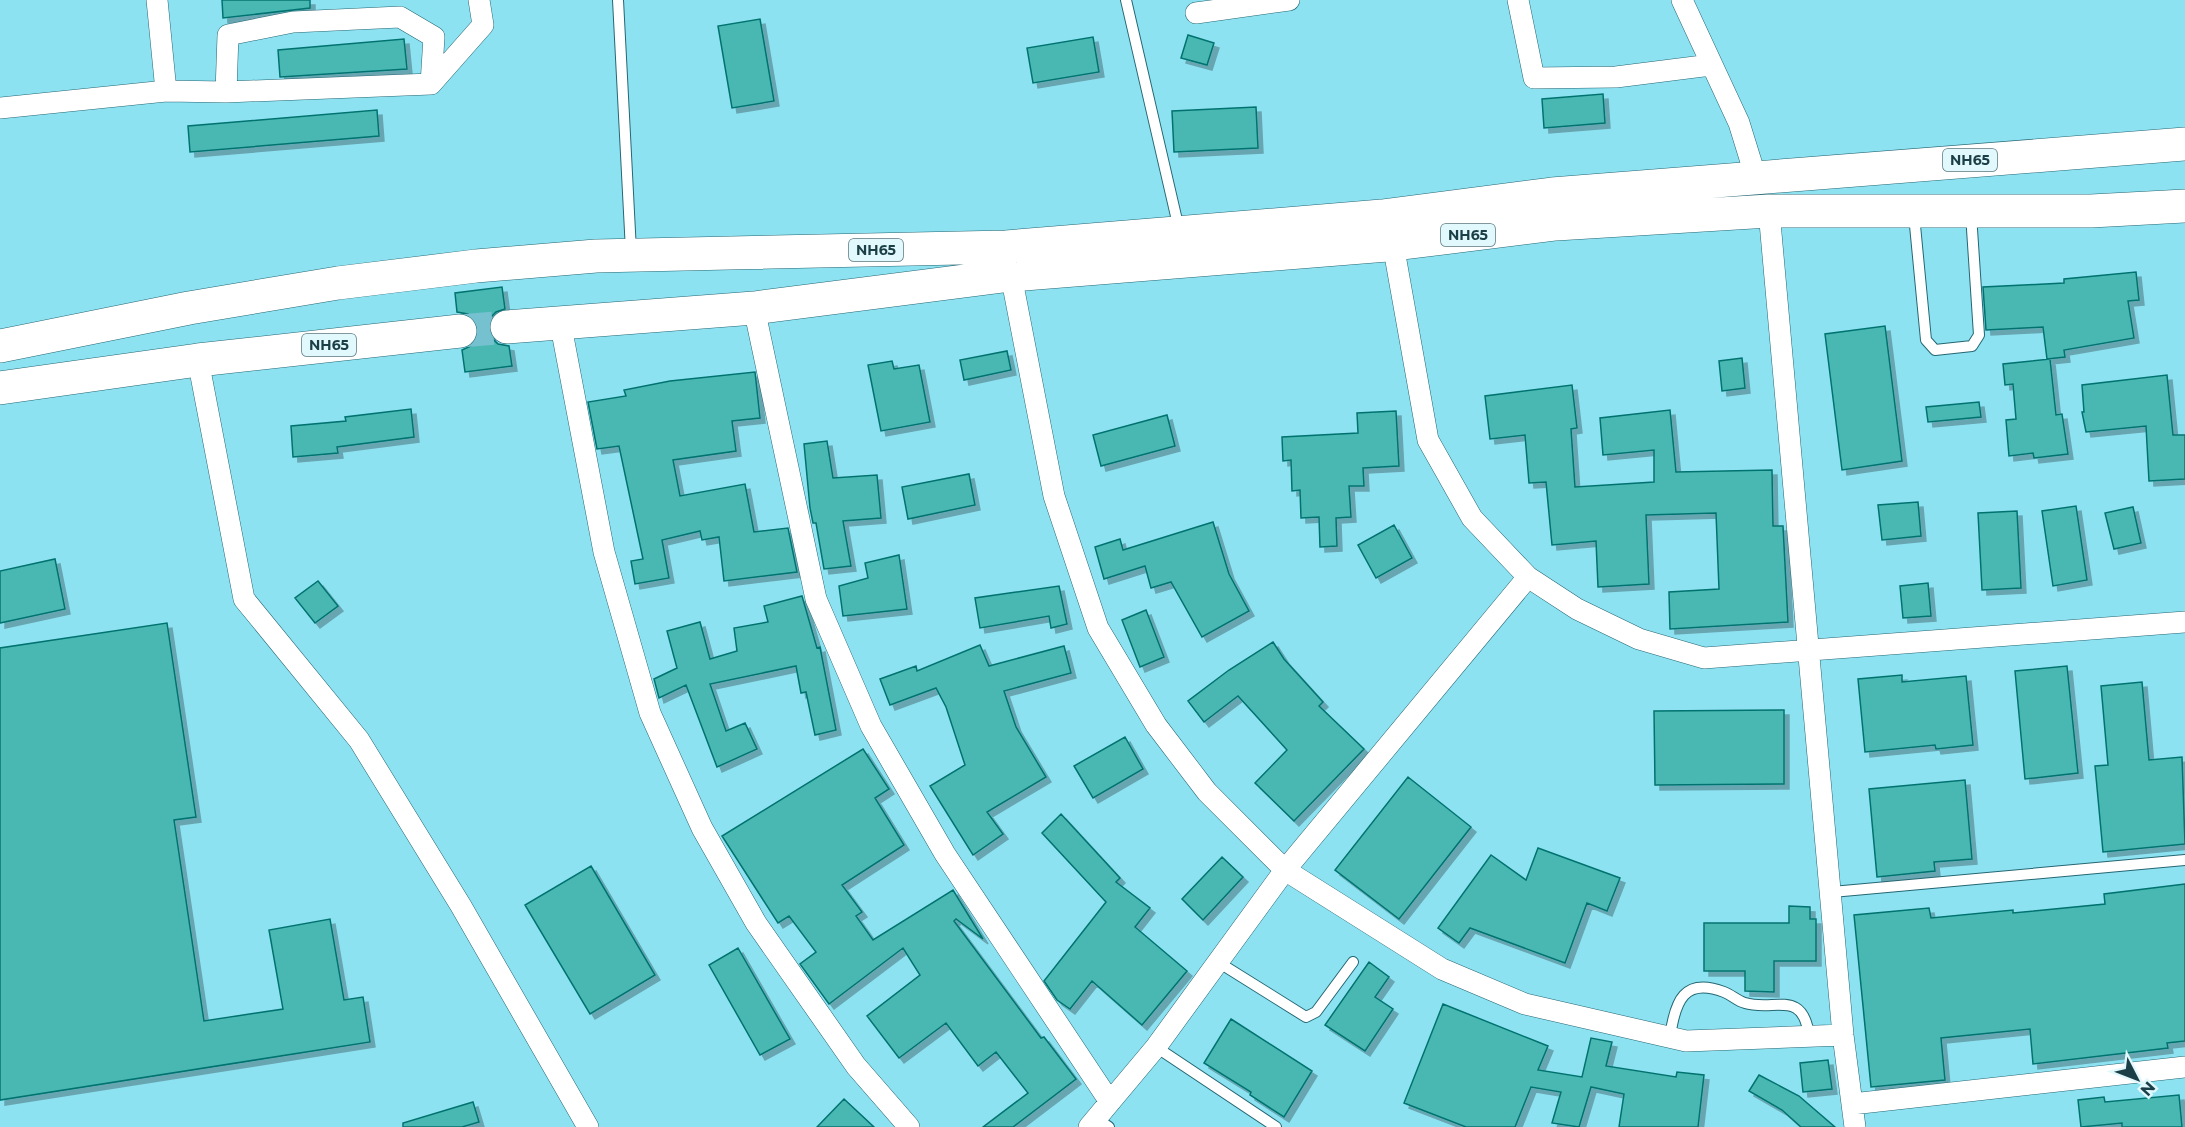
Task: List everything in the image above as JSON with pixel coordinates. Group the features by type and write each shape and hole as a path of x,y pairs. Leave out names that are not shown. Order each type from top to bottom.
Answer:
{"highway":[{"name":"NH65","path":"0,346 189,308 338,283 476,266 632,256 1006,247 1382,216 1552,194 2185,144"},
{"name":"NH65","path":"507,327 560,321 754,308 1011,275 1393,244 1556,224 1769,211 2091,211 2185,206"},
{"name":"NH65","path":"0,388 198,360 460,331"}],"street":[{"path":"158,0 166,91"},
{"path":"0,108 166,91 226,92 431,84 483,25 479,0"},
{"path":"1196,13 1289,0"},
{"path":"1518,0 1534,78 1616,77 1711,65"},
{"path":"1682,0 1739,123 1756,177"},
{"path":"226,92 228,34 293,22 400,17 434,37 431,84"},
{"path":"1769,211 1832,892 1843,1035 1854,1127"},
{"path":"1393,244 1428,440 1472,518 1527,577 1577,609 1639,639 1704,658 1809,652 2185,622"},
{"path":"1011,275 1054,496 1098,628 1156,725 1207,792 1286,870 1442,969 1525,1004 1686,1041 1843,1035"},
{"path":"754,308 816,599 871,726 1101,1119 1286,870 1527,577"},
{"path":"560,321 604,552 650,713 702,828 756,923 856,1066 909,1127"},
{"path":"198,360 244,598 359,740 461,906 588,1127"},
{"path":"1852,1104 2185,1067"}],"lane":[{"path":"618,0 632,256"},
{"path":"1126,0 1180,233"},
{"path":"1913,211 1926,340 1935,350 1972,346 1979,335 1971,211"},
{"path":"1832,892 2185,860"},
{"path":"1218,962 1306,1017 1316,1012 1353,962"},
{"path":"1670,1037 1675,1011 1689,990 1697,986 1728,993 1748,1004 1784,1003 1794,1006 1808,1024 1809,1036"},
{"path":"1156,1047 1276,1127"}],"building":[{"path":"222,0 310,0 310,8 223,18"},
{"path":"760,19 774,101 732,108 718,26"},
{"path":"1188,35 1214,43 1207,65 1181,58"},
{"path":"1093,37 1099,72 1033,83 1027,48"},
{"path":"404,39 407,69 280,77 278,50"},
{"path":"1603,94 1605,123 1544,128 1542,99"},
{"path":"1256,107 1258,148 1174,152 1172,111"},
{"path":"377,110 379,136 190,152 188,126"},
{"path":"2136,272 2139,300 2128,301 2134,338 2064,350 2065,357 2047,359 2043,327 1986,330 1983,287 2064,283 2064,279"},
{"path":"502,287 505,309 496,312 490,318 488,329 491,337 498,344 509,346 512,366 465,372 462,350 471,346 477,339 478,328 475,319 468,314 457,312 455,293"},
{"path":"1885,326 1902,461 1842,470 1825,334"},
{"path":"1007,351 1011,370 964,380 960,360"},
{"path":"1742,358 1745,388 1722,391 1719,361"},
{"path":"2050,359 2056,415 2062,414 2068,454 2034,458 2033,453 2009,456 2006,420 2016,419 2013,384 2005,385 2003,364"},
{"path":"892,361 894,369 919,365 930,422 881,431 868,365"},
{"path":"755,372 760,418 732,421 736,451 673,460 680,496 745,484 754,532 788,528 797,572 724,581 719,537 702,540 700,531 662,540 669,578 635,584 631,561 643,559 619,446 597,449 588,402 626,396 624,390 670,381"},
{"path":"2167,375 2173,435 2185,435 2185,479 2149,481 2146,426 2086,432 2082,412 2084,412 2082,385"},
{"path":"1572,385 1577,428 1571,429 1575,487 1654,482 1654,450 1603,455 1600,418 1670,410 1676,472 1772,470 1773,526 1783,526 1788,622 1670,629 1669,592 1719,589 1716,513 1646,515 1649,584 1598,587 1596,541 1552,545 1546,482 1529,483 1525,435 1490,439 1485,396"},
{"path":"1979,402 1981,417 1928,422 1926,407"},
{"path":"411,409 414,437 337,447 338,453 293,457 291,426 346,421 345,417"},
{"path":"1396,411 1399,466 1363,468 1364,486 1349,486 1351,517 1336,518 1337,546 1320,547 1319,517 1301,518 1300,490 1292,491 1291,460 1283,461 1282,437 1358,433 1357,413"},
{"path":"1167,415 1175,446 1101,466 1093,435"},
{"path":"827,441 833,478 877,475 881,518 843,521 851,566 824,569 816,523 813,523 810,508 804,444"},
{"path":"969,474 975,505 908,519 902,487"},
{"path":"1918,502 1921,536 1882,540 1878,505"},
{"path":"2076,506 2087,580 2053,586 2042,511"},
{"path":"2133,507 2141,543 2114,549 2105,513"},
{"path":"2017,511 2021,588 1982,590 1978,513"},
{"path":"1213,522 1229,574 1249,611 1202,637 1171,582 1151,588 1145,566 1104,579 1095,547 1120,539 1123,550"},
{"path":"1394,525 1412,558 1376,578 1358,545"},
{"path":"899,555 907,609 843,616 839,586 868,578 865,563"},
{"path":"55,559 65,609 0,623 0,571"},
{"path":"318,581 338,606 315,623 295,598"},
{"path":"1928,583 1931,616 1903,618 1900,586"},
{"path":"1059,586 1067,624 1051,628 1049,616 980,628 975,598"},
{"path":"802,596 817,648 820,647 836,730 815,735 806,692 801,693 796,666 710,684 726,731 745,723 757,749 717,767 686,685 659,698 654,679 677,668 667,631 700,622 710,659 737,651 734,628 768,622 764,606"},
{"path":"1146,610 1164,657 1140,667 1122,620"},
{"path":"167,623 196,817 174,820 204,1021 283,1009 269,930 330,919 344,1000 363,997 370,1042 0,1100 0,648"},
{"path":"1273,642 1284,659 1323,702 1319,706 1364,749 1294,821 1255,783 1287,750 1238,696 1204,722 1188,701 1229,670"},
{"path":"980,645 989,666 1064,646 1071,673 1004,691 1016,727 1046,777 987,812 1003,834 973,855 930,786 965,765 946,707 936,688 890,705 880,679 916,666 917,671"},
{"path":"2067,666 2078,773 2025,779 2015,671"},
{"path":"1902,675 1902,682 1966,676 1973,745 1936,749 1935,745 1865,752 1858,679"},
{"path":"2142,682 2149,760 2182,757 2185,844 2103,852 2095,766 2108,765 2101,686"},
{"path":"1784,710 1784,784 1655,785 1654,711"},
{"path":"1125,737 1143,769 1093,798 1074,766"},
{"path":"863,749 889,789 875,798 904,845 842,885 862,912 856,916 873,940 953,890 983,939 956,919 954,921 1041,1038 1044,1037 1076,1079 1013,1127 983,1127 1028,1093 996,1052 978,1066 946,1023 899,1058 867,1016 920,975 903,948 829,1004 800,964 816,952 789,916 778,923 722,836"},
{"path":"1408,777 1471,827 1399,919 1335,870"},
{"path":"1965,780 1972,859 1934,862 1935,871 1877,877 1869,789"},
{"path":"1061,814 1120,878 1116,882 1150,908 1135,927 1187,971 1142,1025 1092,981 1070,1009 1057,1000 1044,981 1106,902 1042,833"},
{"path":"1538,848 1620,878 1607,911 1587,903 1565,963 1470,928 1459,943 1438,928 1491,855 1526,880"},
{"path":"1222,857 1243,877 1203,920 1182,899"},
{"path":"591,866 655,975 590,1014 525,905"},
{"path":"2185,884 2185,1041 2167,1043 2168,1048 2033,1064 2030,1029 1941,1038 1945,1080 1871,1087 1854,915 1929,908 1931,918 2013,910 2013,913 2105,904 2104,894"},
{"path":"1789,906 1810,907 1810,919 1816,919 1816,961 1774,961 1774,992 1745,991 1745,971 1704,971 1704,923 1789,923"},
{"path":"738,948 790,1039 760,1055 709,965"},
{"path":"1369,962 1389,977 1375,997 1393,1009 1365,1051 1325,1025"},
{"path":"1443,1004 1548,1046 1538,1070 1582,1077 1591,1038 1612,1042 1606,1066 1676,1077 1677,1072 1704,1075 1698,1127 1619,1127 1624,1094 1591,1087 1579,1127 1552,1123 1561,1092 1531,1087 1515,1127 1466,1127 1404,1103"},
{"path":"1231,1019 1312,1071 1284,1117 1250,1095 1251,1092 1204,1063"},
{"path":"1828,1060 1832,1089 1803,1092 1800,1063"},
{"path":"1759,1075 1799,1096 1835,1127 1801,1127 1782,1110 1749,1091"},
{"path":"2179,1095 2182,1127 2122,1127 2122,1123 2081,1127 2078,1100 2104,1097 2105,1102"},
{"path":"844,1099 874,1127 817,1127"},
{"path":"473,1102 479,1122 462,1127 403,1127 403,1123"}],"tunnel":[{"path":"460,331 507,327"}]}
